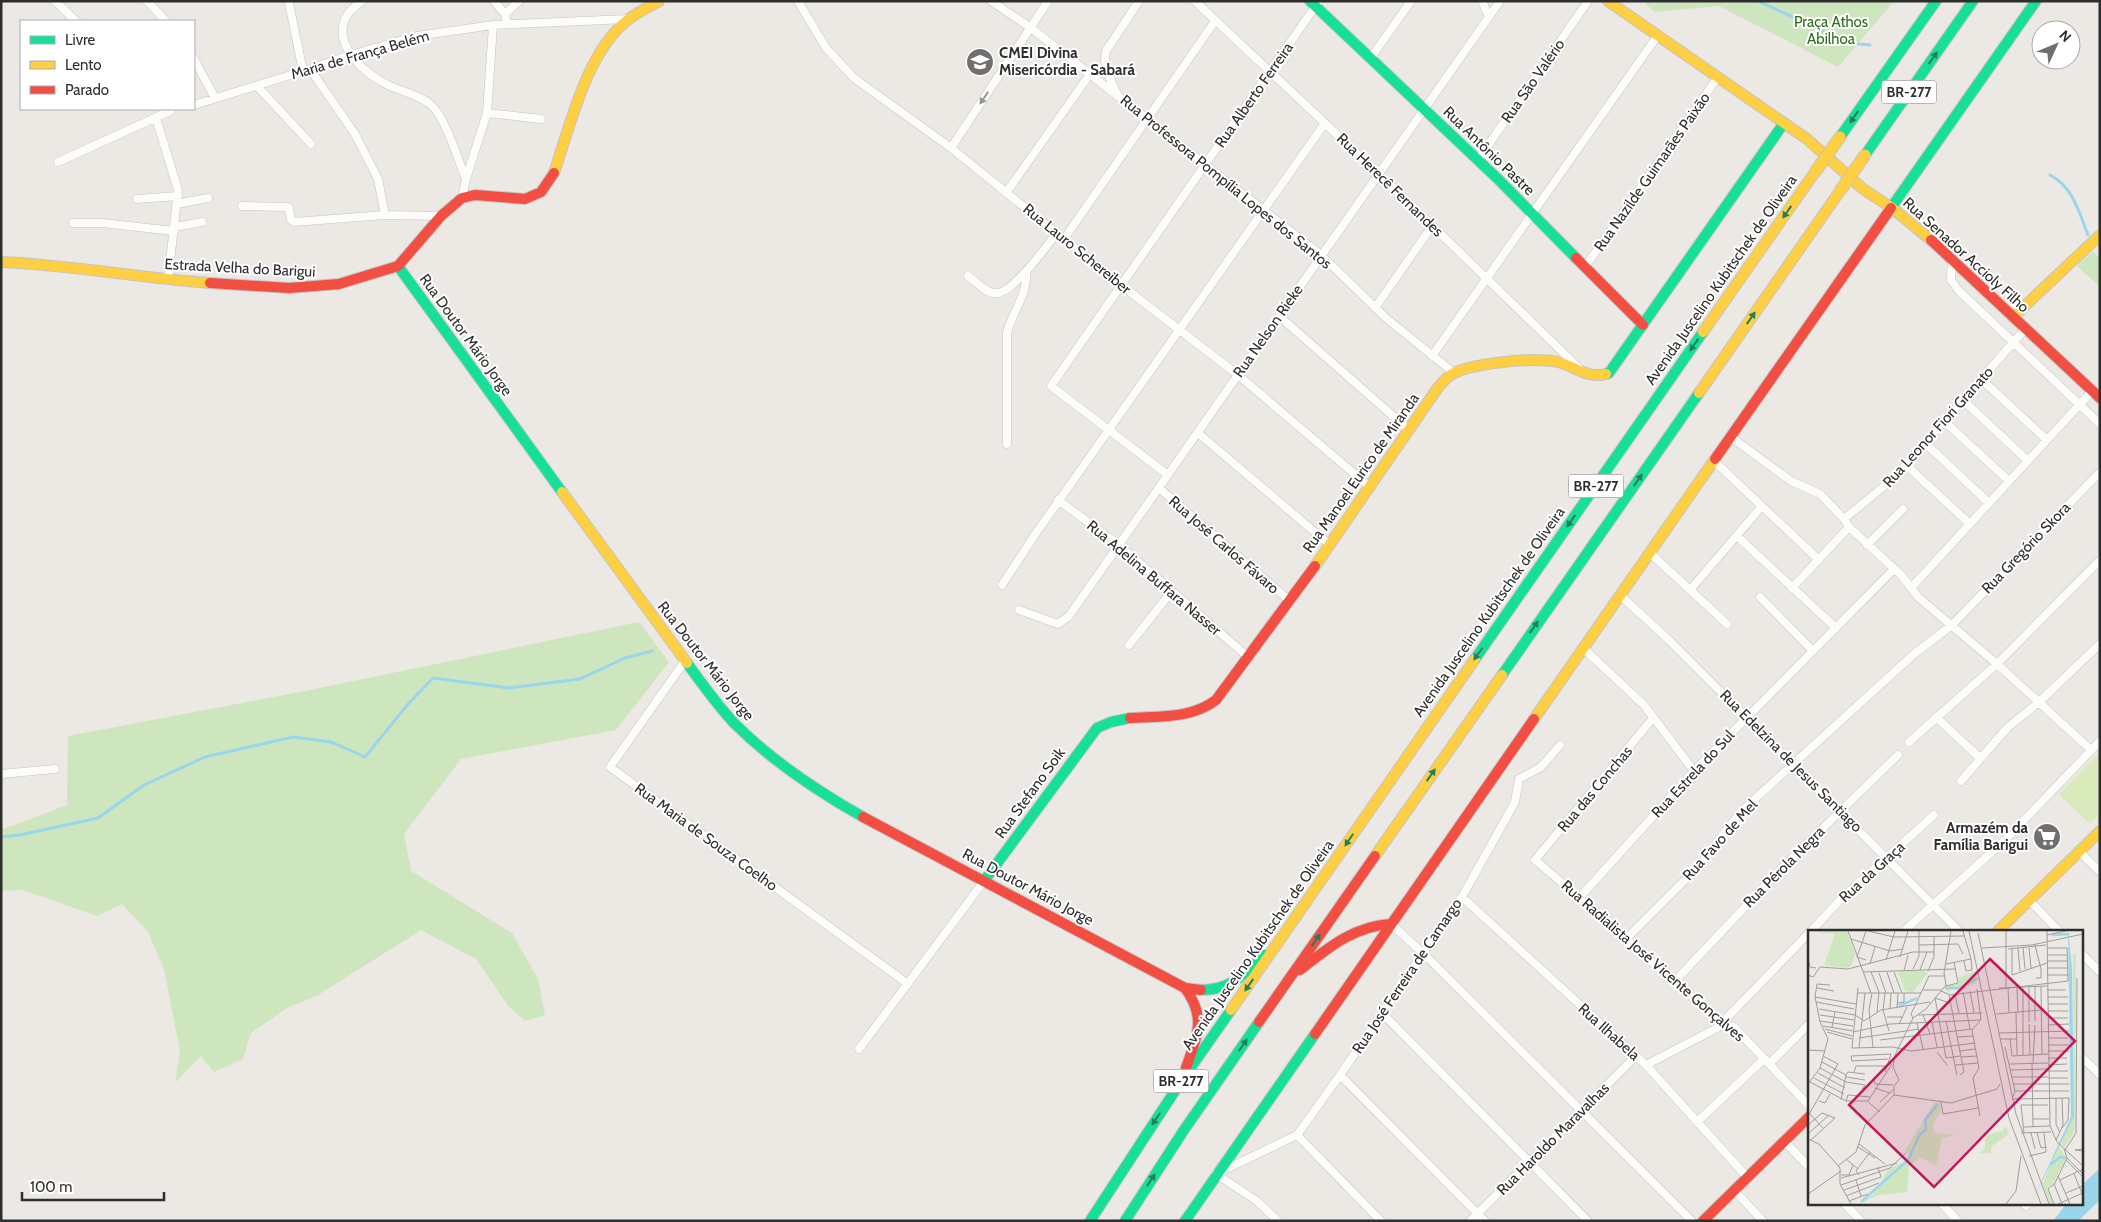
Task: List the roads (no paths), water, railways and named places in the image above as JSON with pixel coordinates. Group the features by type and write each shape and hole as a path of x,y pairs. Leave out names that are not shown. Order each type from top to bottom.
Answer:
{"main road":[{"path":"398,266 441,216 462,198 483,195 525,199 534,197 548,185 553,178 581,91 593,63 602,48 628,19 659,1"},
{"name":"Rua Senador Accioly Filho","path":"1608,1 1807,139 1872,196 1892,208 1952,259 2096,394"},
{"name":"Avenida Juscelino Kubitschek de Oliveira","path":"1090,1221 1182,1080 1936,1"},
{"name":"BR-277","path":"1125,1221 1184,1130 1288,980 1973,1"},
{"path":"1185,1221 1649,552 2036,1"},
{"name":"Rua Antônio Pastre","path":"1315,3 1478,160 1643,326"},
{"path":"1643,326 1784,123"},
{"path":"2013,317 2100,235"},
{"name":"Estrada Velha do Barigui","path":"1,262 27,263 168,280 305,288 339,284 398,266"},
{"name":"Rua Doutor Mário Jorge","path":"398,266 685,661 737,728 789,770 850,809 1185,988 1207,991 1221,989 1237,980 1277,945"},
{"name":"Rua Manoel Eurico de Miranda","path":"1216,700 1330,545 1437,389 1454,373 1479,366 1538,360 1557,362 1598,375 1609,372 1643,326"},
{"name":"Rua Stefano Soik","path":"984,881 1097,728 1121,719 1193,713 1207,708 1216,700"},
{"path":"1999,930 2100,831"},
{"path":"1288,980 1329,948 1354,933 1371,926 1391,924"},
{"path":"1182,1080 1200,1021 1197,1004 1185,988"},
{"path":"1703,1221 1808,1118"}],"street":[{"path":"54,1 75,20"},
{"path":"147,1 165,20"},
{"path":"362,1 348,14 343,25 344,43 350,54 368,73 388,85 431,104 443,122 466,179"},
{"path":"494,1 505,14 507,24"},
{"path":"505,14 519,1"},
{"name":"Rua Lauro Schereiber","path":"798,1 817,35 846,70 951,148 1238,375 1370,487"},
{"name":"Rua Professora Pompília Lopes dos Santos","path":"991,1 1031,28 1322,256 1375,308 1454,373"},
{"path":"951,148 1048,1"},
{"path":"1117,96 1107,71 1104,57 1139,1"},
{"name":"Rua Herecê Fernandes","path":"1195,1 1379,174 1584,372"},
{"path":"1370,58 1411,1"},
{"path":"1482,1 1489,17"},
{"name":"Rua Nelson Rieke","path":"1019,610 1053,624 1062,623 1070,616 1500,1"},
{"name":"Rua São Valério","path":"1478,160 1588,1"},
{"path":"289,3 306,70 355,134 378,179 385,215"},
{"name":"Rua Alberto Ferreira","path":"1052,386 1270,72 1315,3"},
{"name":"Maria de França Belém","path":"195,104 257,86 350,54 417,36 493,24 628,19"},
{"path":"1064,239 1215,21"},
{"path":"462,198 466,179 487,113 493,24"},
{"path":"1432,356 1658,35"},
{"path":"195,61 215,98"},
{"path":"1006,192 1090,74"},
{"name":"Rua Nazilde Guimarães Paixão","path":"1585,267 1718,77"},
{"path":"257,86 311,144"},
{"path":"58,162 156,118 169,110"},
{"path":"487,113 541,119"},
{"path":"156,118 176,183 177,200 168,280"},
{"path":"1002,586 1058,500 1325,123"},
{"path":"137,199 177,200 208,198"},
{"path":"242,206 285,206 289,208 291,220 294,222 385,215 441,216"},
{"path":"73,223 102,223 174,229 202,222"},
{"path":"1375,308 1432,226"},
{"path":"968,276 987,290 999,293 1026,272 1057,233"},
{"path":"1952,259 1950,272 1954,285 2100,424"},
{"path":"1007,444 1008,333 1012,316 1026,290 1026,272"},
{"path":"1279,316 1409,430"},
{"name":"Rua Leonor Fiori Granato","path":"1844,519 1883,489 1906,465 2026,328"},
{"path":"1981,379 2047,440"},
{"name":"Rua José Carlos Fávaro","path":"1052,386 1168,475"},
{"path":"1911,588 2079,405 2096,394"},
{"path":"1963,400 2028,461"},
{"path":"1944,421 2009,481"},
{"path":"1198,433 1330,545"},
{"path":"1731,437 1791,480 1820,494 1844,519 1849,527 1894,569 1918,597 2040,702 2091,750"},
{"path":"1925,444 1989,503"},
{"path":"1714,461 1819,560"},
{"path":"1906,465 1970,524"},
{"name":"Rua Gregório Skora","path":"1952,625 2100,472"},
{"name":"Rua José Carlos Fávaro","path":"1158,488 1290,601"},
{"name":"Rua Adelina Buffara Nasser","path":"1058,500 1119,545 1248,657"},
{"path":"1690,590 1762,506"},
{"path":"1867,544 1903,509"},
{"path":"1792,588 1849,527"},
{"path":"1737,536 1836,628"},
{"path":"1649,552 1727,624"},
{"path":"1909,742 1997,664 2100,560"},
{"name":"Rua Estrela do Sul","path":"1580,897 1694,771 1894,569"},
{"path":"1129,645 1172,592"},
{"name":"Rua Edelzina de Jesus Santiago","path":"1620,595 1670,641 1958,930"},
{"path":"1760,597 1813,651"},
{"name":"Rua Favo de Mel","path":"1626,939 1700,864 1738,815 1914,654 1952,625"},
{"path":"1961,781 2008,727 2040,702 2100,644"},
{"path":"1583,648 1633,693 1694,771"},
{"name":"Rua Maria de Souza Coelho","path":"685,661 610,767 908,984"},
{"path":"1936,717 1980,758"},
{"name":"Rua das Conchas","path":"1535,860 1653,718"},
{"path":"1905,930 2004,841 2100,741"},
{"name":"Rua José Ferreira de Camargo","path":"1216,1174 1297,1135 1462,897 1515,802 1516,784 1519,779 1541,767 1560,745"},
{"name":"Rua Pérola Negra","path":"1674,982 1783,867 1898,755"},
{"path":"1,774 54,768"},
{"name":"Rua da Graça","path":"1812,930 1843,898 1934,814"},
{"path":"2079,851 2100,872"},
{"name":"Rua Radialista José Vicente Gonçalves","path":"1535,860 1580,897 1674,982 1723,1023 1734,1027 1808,1105"},
{"name":"Rua Stefano Soik","path":"859,1049 984,881"},
{"name":"Rua Ilhabela","path":"1462,897 1646,1065 1747,1177"},
{"path":"2029,900 2059,930"},
{"path":"1391,924 1423,953 1692,1221"},
{"name":"Rua da Graça","path":"1646,1065 1710,1032 1723,1023 1808,934"},
{"path":"2084,956 2100,972"},
{"path":"1382,1013 1588,1221"},
{"path":"1697,1122 1808,1025"},
{"name":"Rua Haroldo Maravalhas","path":"1470,1221 1636,1056"},
{"path":"2084,1059 2100,1075"},
{"path":"1340,1075 1485,1221"},
{"path":"1297,1135 1381,1221"},
{"path":"1784,1142 1808,1166"},
{"path":"1216,1174 1257,1202 1278,1221"},
{"path":"1734,1190 1763,1221"},
{"path":"1845,1204 1861,1221"},
{"path":"1942,1204 1958,1221"}],"water":[{"path":"2100,1168 2100,1200 2078,1221 2053,1221 2066,1204 2084,1204 2084,1183"}],"waterway":[{"path":"1758,1 1849,43 1870,45"},
{"path":"2050,175 2058,180 2070,193 2088,235"},
{"path":"1,837 20,835 98,818 144,785 205,757 293,737 331,742 365,757 409,703 433,678 509,688 580,679 625,658 652,651"}],"place":[{"name":"CMEI Divina Misericórdia - Sabará","path":"980,62"},
{"name":"Armazém da Família Barigui","path":"2047,837"}],"park label":[{"name":"Praça Athos Abilhoa","path":"1831,30"}]}
